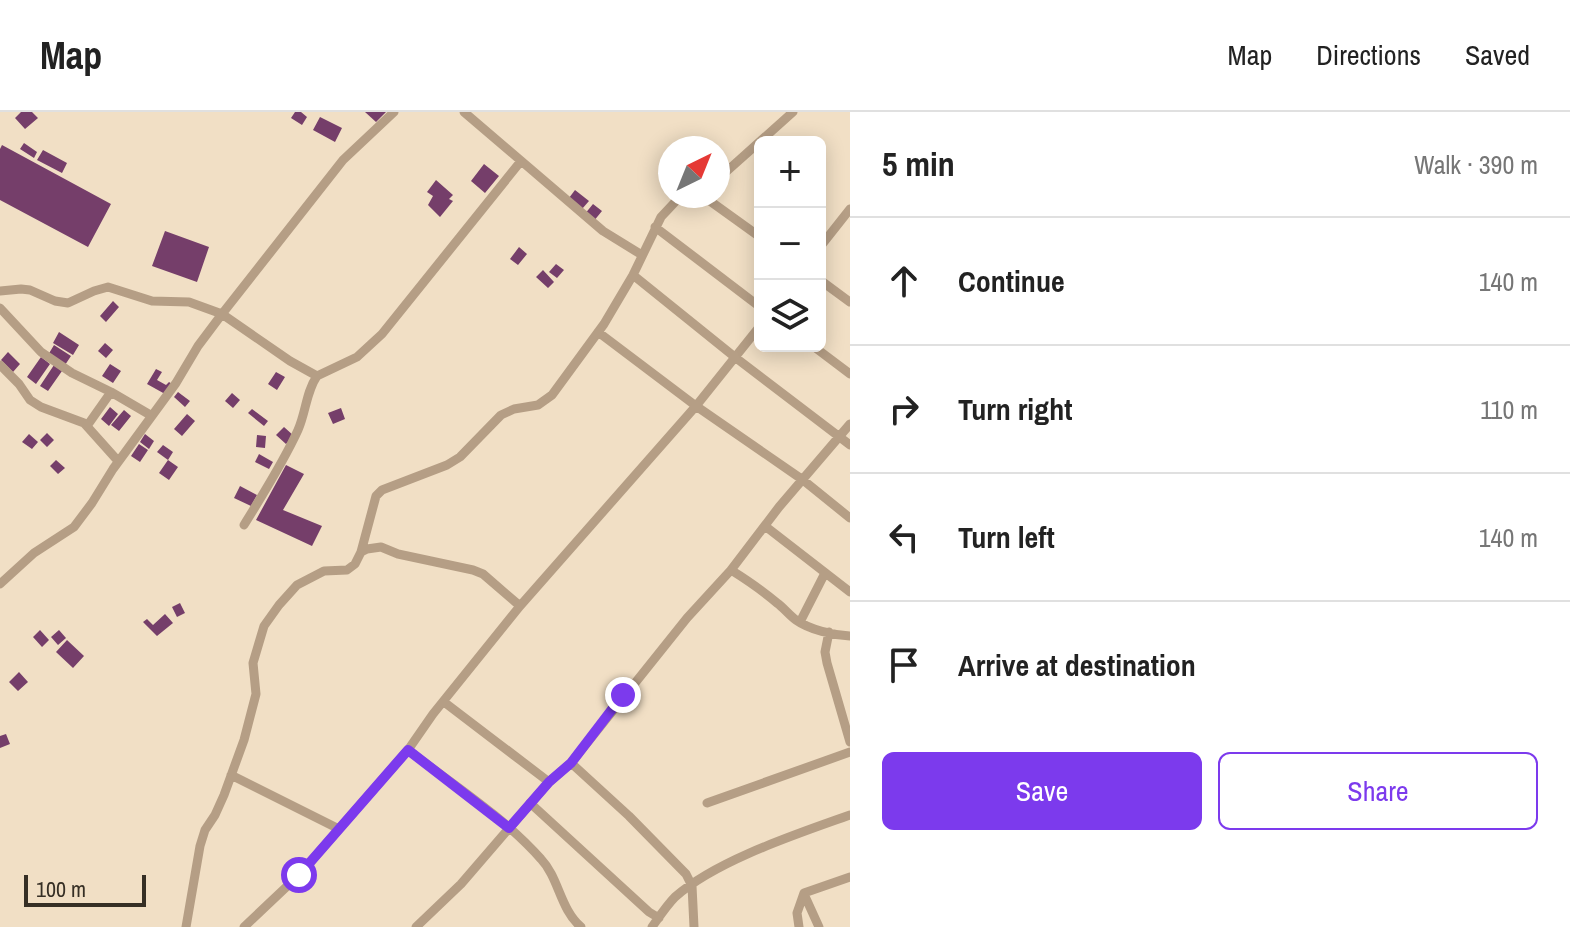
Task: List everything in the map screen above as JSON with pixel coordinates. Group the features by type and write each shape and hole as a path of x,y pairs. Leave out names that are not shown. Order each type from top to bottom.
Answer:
{"street":[{"path":"0,584 34,553 74,527 222,314 343,160 394,112"},
{"path":"464,112 603,231 642,255"},
{"path":"730,168 793,112"},
{"path":"244,525 288,451 300,426 309,387 317,376 357,357 382,334 521,161"},
{"path":"186,927 200,846 244,740 256,694 253,663 264,626 297,585 324,571 347,570 355,564 376,496 382,490 447,465 460,457 501,415 514,409 538,405 552,395 598,332 633,275 655,227 669,208"},
{"path":"720,208 754,233"},
{"path":"826,239 850,209"},
{"path":"655,227 754,302"},
{"path":"633,275 850,445"},
{"path":"826,284 850,302"},
{"path":"0,291 30,290 68,303 108,287 152,301 189,302 222,314 317,376"},
{"path":"0,308 41,352 72,373 152,416"},
{"path":"598,332 696,406 803,480 850,518"},
{"path":"244,927 299,875 408,750 520,606 696,406 754,334"},
{"path":"821,352 850,374"},
{"path":"0,365 30,400 87,426 118,461"},
{"path":"87,426 111,392"},
{"path":"416,927 461,884 549,782 571,763 687,618 731,570 850,424"},
{"path":"765,526 850,592"},
{"path":"361,552 381,547 398,554 473,570 483,574 520,606"},
{"path":"731,570 800,622 850,636"},
{"path":"800,622 825,573"},
{"path":"829,632 825,652 827,663 850,742"},
{"path":"444,702 549,782"},
{"path":"408,750 509,828 544,861 572,919 581,927"},
{"path":"707,803 850,752"},
{"path":"571,763 686,874 692,886 694,927"},
{"path":"231,775 339,829"},
{"path":"530,803 659,918"},
{"path":"652,927 674,898 747,854 850,815"},
{"path":"804,893 850,877"},
{"path":"799,927 797,913 804,893"},
{"path":"804,893 819,927"}],"building":[{"path":"21,112 32,112 38,118 25,129 15,118"},
{"path":"295,112 307,117 302,125 291,118"},
{"path":"365,112 386,112 376,122"},
{"path":"320,117 342,128 335,142 313,130"},
{"path":"24,143 37,152 34,158 20,149"},
{"path":"2,145 111,204 88,247 0,200"},
{"path":"43,150 67,163 62,173 37,160"},
{"path":"484,164 499,176 485,193 471,181"},
{"path":"436,180 453,195 449,199 453,201 440,217 428,205 433,196 427,192"},
{"path":"575,190 589,201 582,209 569,198"},
{"path":"593,204 602,211 593,222 584,215"},
{"path":"165,231 209,247 197,282 152,266"},
{"path":"519,247 527,254 518,265 510,259"},
{"path":"556,264 564,270 557,278 549,272"},
{"path":"543,270 554,282 548,288 536,277"},
{"path":"113,301 119,307 106,322 100,316"},
{"path":"59,332 79,345 73,355 53,343"},
{"path":"105,343 113,350 106,358 98,351"},
{"path":"54,345 71,356 65,365 48,355"},
{"path":"8,352 20,364 13,372 1,360"},
{"path":"41,357 50,364 36,384 27,377"},
{"path":"110,364 121,371 113,383 102,376"},
{"path":"54,365 62,371 48,391 40,386"},
{"path":"156,369 162,372 157,380 166,385 169,382 172,384 165,394 147,384"},
{"path":"276,372 285,377 277,390 268,384"},
{"path":"178,392 190,401 185,407 174,397"},
{"path":"232,393 240,400 233,408 225,401"},
{"path":"110,407 118,414 109,426 101,419"},
{"path":"341,408 345,419 333,424 328,413"},
{"path":"252,409 268,421 264,426 248,413"},
{"path":"124,410 131,416 119,431 111,425"},
{"path":"187,414 195,421 182,436 174,429"},
{"path":"284,427 294,436 286,444 276,435"},
{"path":"47,433 54,440 47,447 40,440"},
{"path":"29,434 38,442 32,449 22,442"},
{"path":"145,434 154,441 149,449 140,442"},
{"path":"257,435 266,436 265,448 256,447"},
{"path":"139,444 148,450 140,462 131,456"},
{"path":"163,445 173,452 168,460 157,452"},
{"path":"259,454 273,462 269,469 255,462"},
{"path":"56,460 65,468 58,474 50,466"},
{"path":"168,460 178,467 169,480 159,473"},
{"path":"286,465 304,474 283,510 322,526 312,546 256,520"},
{"path":"240,486 257,495 251,506 234,498"},
{"path":"180,603 185,613 177,617 172,607"},
{"path":"165,614 173,623 157,636 143,622 147,619 153,625"},
{"path":"40,630 49,640 42,647 33,637"},
{"path":"59,630 66,638 58,645 51,637"},
{"path":"67,640 84,656 73,668 56,652"},
{"path":"19,672 28,682 18,691 9,682"},
{"path":"6,734 10,744 0,748 0,736"}],"route":[{"path":"299,875 408,750 509,828 549,782 571,763 623,695"}]}
